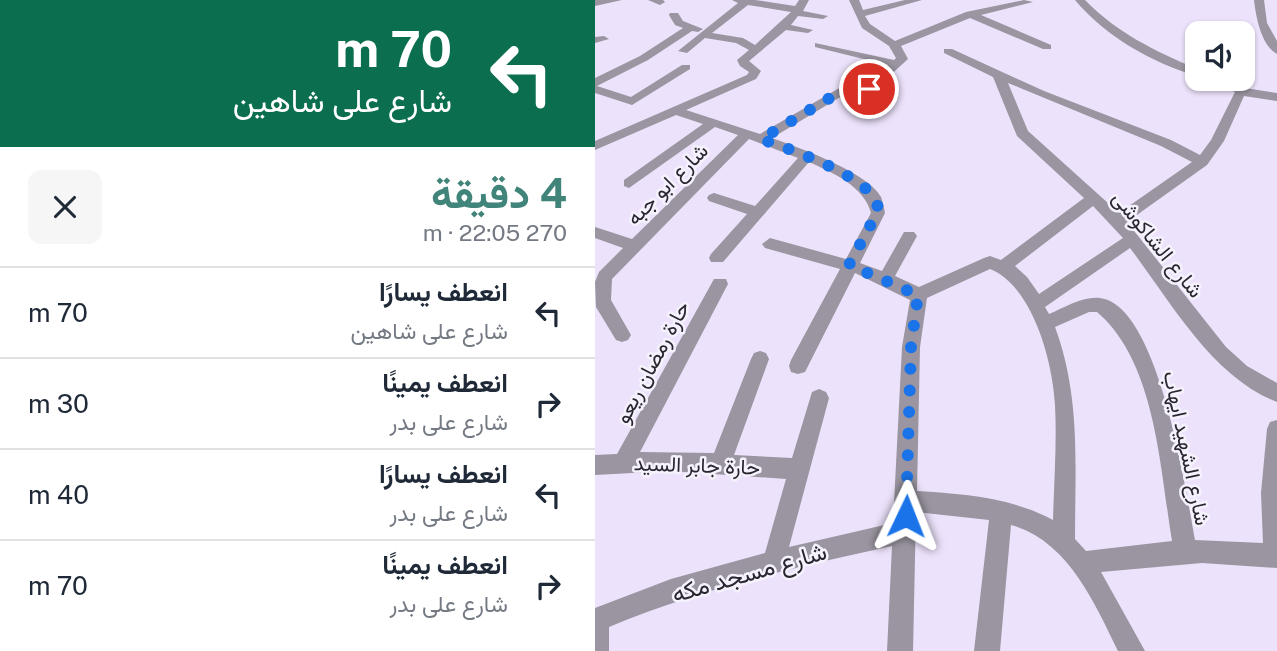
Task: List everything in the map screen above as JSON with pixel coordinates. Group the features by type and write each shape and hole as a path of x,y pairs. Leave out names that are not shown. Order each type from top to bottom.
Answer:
{"street":[{"path":"595,3 617,0"},
{"path":"842,79 865,90 903,55 866,25 854,0"},
{"path":"1080,0 1105,26 1128,43 1185,67"},
{"path":"1259,0 1262,23 1277,51"},
{"path":"683,51 743,1 801,8 823,16"},
{"path":"859,14 911,1"},
{"path":"894,46 971,14 1028,2"},
{"path":"598,142 751,77 755,71 743,61 785,27 801,8"},
{"path":"971,14 1047,47"},
{"path":"674,15 676,21 706,34 739,40 756,50"},
{"path":"1262,23 1277,21"},
{"path":"595,83 643,58 691,27"},
{"path":"785,27 808,30"},
{"path":"819,45 896,64"},
{"path":"948,51 1074,108 1166,142 1202,163"},
{"path":"595,89 627,101 636,99 686,67"},
{"name":"شارع الشاكوشى","path":"999,76 1022,133 1118,221 1220,353 1240,372 1277,393"},
{"name":"شارع ابو جبه","path":"622,335 605,308 600,293 605,275 754,137 845,89 865,90"},
{"path":"1118,221 1202,163 1217,141 1241,91"},
{"path":"1243,91 1277,107"},
{"path":"1246,91 1277,97"},
{"path":"675,111 754,137 843,172 877,199 880,206 877,213 798,366"},
{"path":"629,183 712,123"},
{"path":"717,258 806,157"},
{"path":"714,198 757,212"},
{"path":"1006,268 1094,198"},
{"path":"595,232 635,246"},
{"path":"885,279 909,236"},
{"path":"1037,304 1132,239"},
{"path":"771,244 849,265 918,295"},
{"path":"918,295 990,262 1006,268 1037,304 1062,382 1065,405 1064,544"},
{"name":"حارة رمضان ريعو","path":"624,462 720,284"},
{"path":"900,651 911,347 918,295"},
{"name":"شارع الشهيد ايهاب","path":"1044,324 1096,304 1108,310 1137,350 1154,388 1185,550"},
{"path":"720,464 760,359"},
{"path":"774,561 819,398"},
{"path":"1080,563 1185,550 1227,550 1276,556 1272,493 1277,429"},
{"name":"حارة جابر السيد","path":"595,465 670,461 799,470"},
{"path":"906,500 980,506 1046,528 1080,563 1132,651"},
{"path":"987,651 1001,512"},
{"name":"شارع مسجد مكه","path":"596,620 618,610 774,561 905,532"},
{"path":"596,620 596,651"}],"route":[{"path":"869,89 845,89 761,139 843,172 869,191 880,206 849,265 918,295 911,347 906,516"}]}
